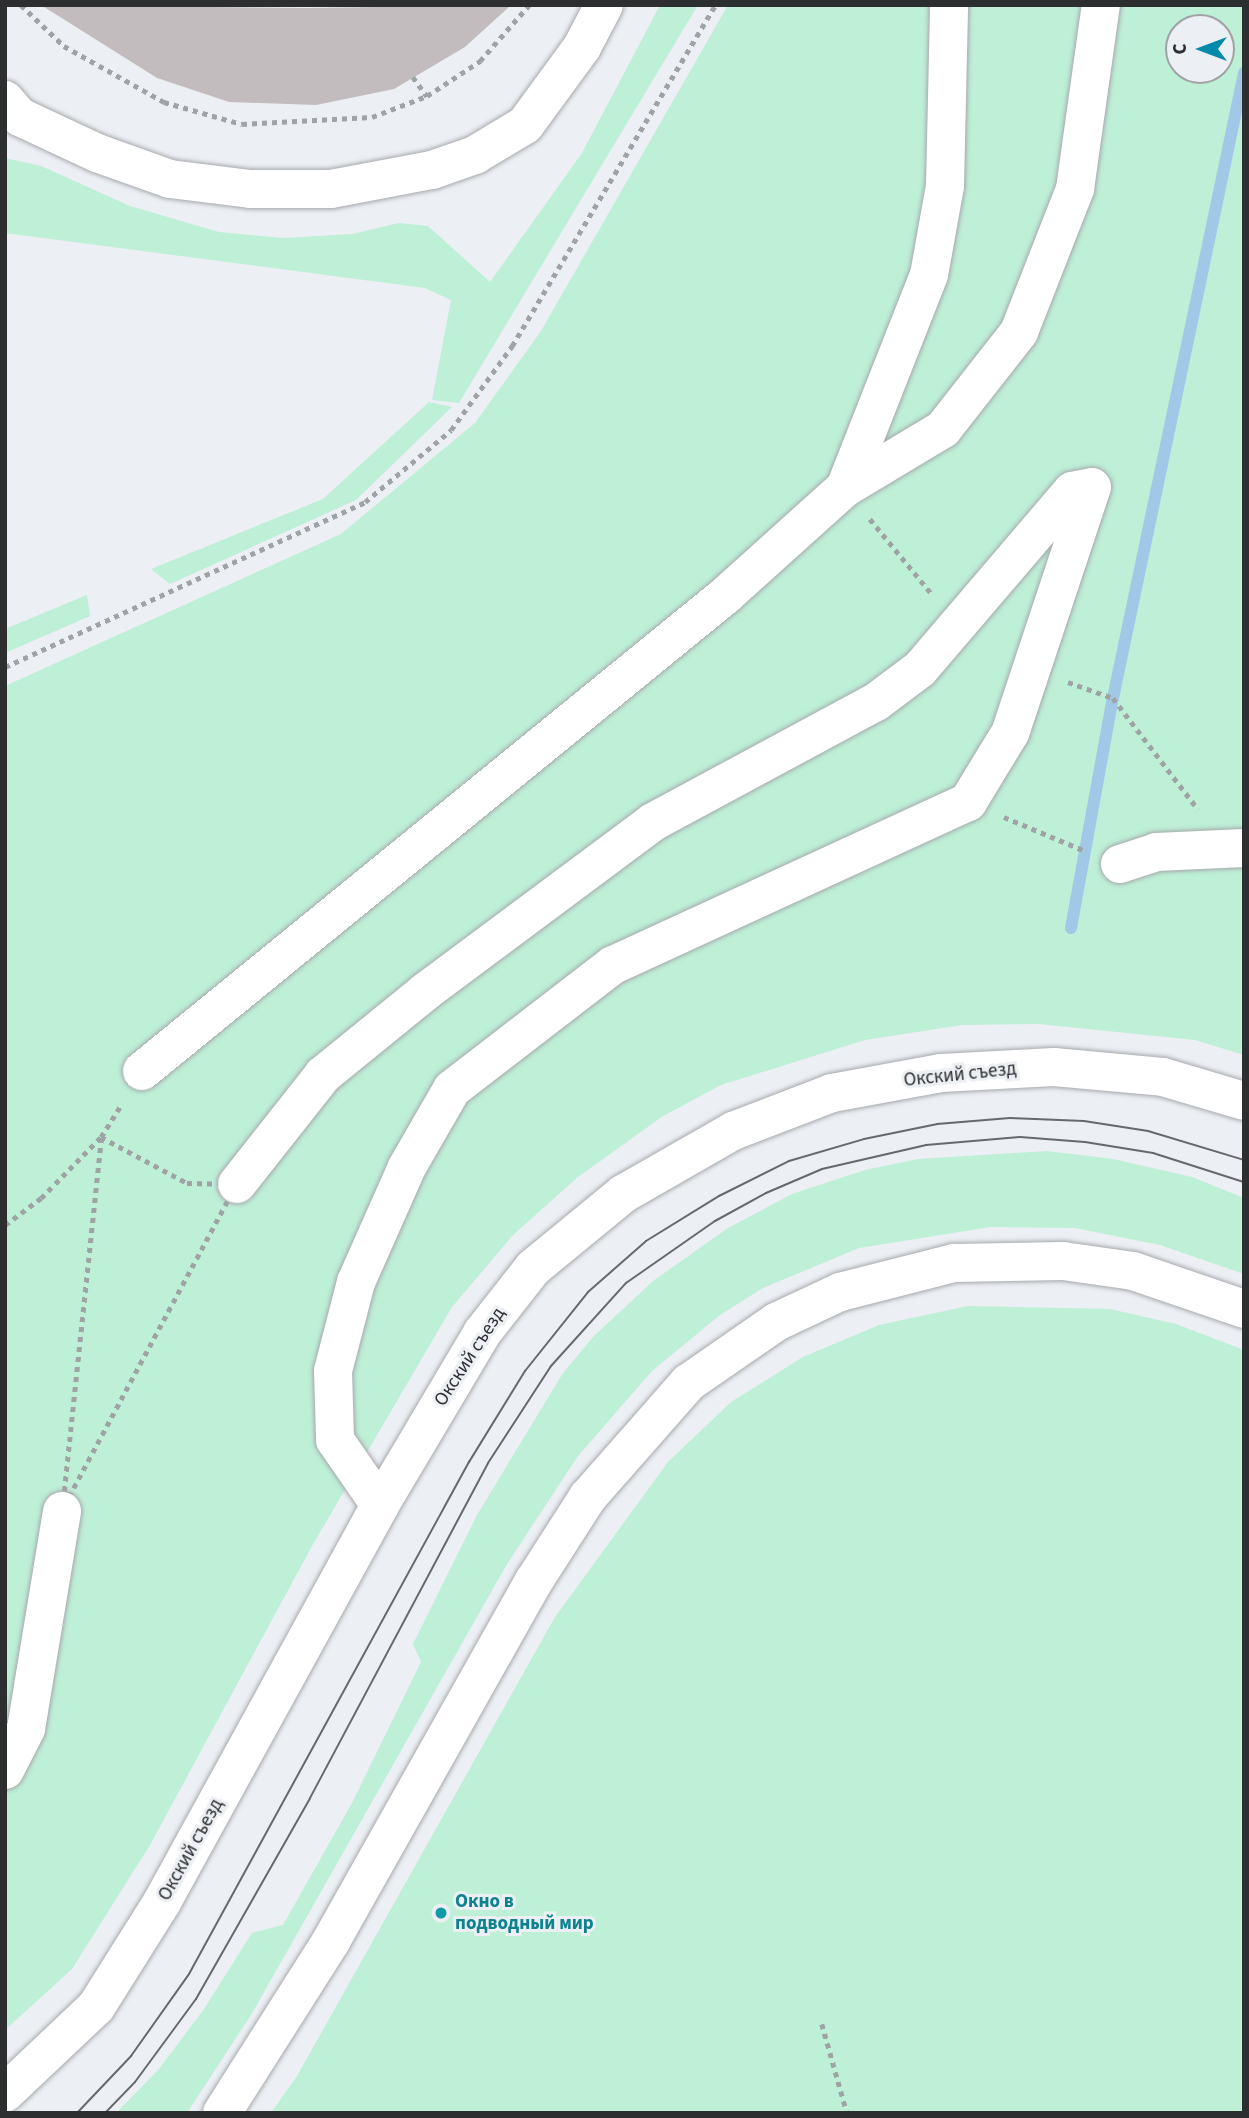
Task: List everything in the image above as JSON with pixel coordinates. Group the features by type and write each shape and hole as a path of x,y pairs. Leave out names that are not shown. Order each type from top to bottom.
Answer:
{"main road":[{"path":"10,112 97,153 184,180 250,189 331,189 432,170 475,155 525,125 582,47 604,5"},
{"path":"845,488 929,275 945,186 948,5"},
{"path":"142,1070 715,603 845,488 943,429 1019,332 1074,189 1101,5"},
{"path":"237,1184 323,1075 436,984 653,822 876,702 920,669 1072,491 1092,487 1010,733 968,802 613,965 452,1089 407,1167 356,1282 333,1371 335,1440 380,1505"},
{"path":"1120,864 1156,852 1244,848"},
{"name":"Окский съезд","path":"5,2093 96,2007 162,1902 380,1505 482,1333 533,1268 623,1194 733,1131 832,1093 941,1073 1054,1067 1163,1077 1244,1101"},
{"path":"222,2113 331,1941 484,1666 561,1539 588,1497 688,1383 776,1322 840,1292 954,1263 1063,1261 1133,1270 1181,1284 1244,1309"},
{"path":"5,1770 26,1728 62,1511"}],"path":[{"path":"21,5 64,46 164,102 242,124 372,117 427,96 480,61 529,5"},
{"path":"5,667 365,502 451,430 512,346 715,5"},
{"path":"413,77 427,96"},
{"path":"968,802 1120,864"},
{"path":"5,1225 41,1198 102,1137 142,1070"},
{"path":"62,1511 237,1184 187,1183 102,1137"},
{"path":"62,1511 102,1137"},
{"path":"822,2024 848,2113"}],"green space":[{"path":"660,5 698,5 459,403 432,400 451,300 425,288 5,233 5,158 41,166 130,206 219,232 284,238 352,234 399,223 428,226 490,282 582,153"},
{"path":"728,5 1244,5 1244,1055 1195,1040 1039,1024 962,1025 865,1040 721,1085 663,1116 578,1177 513,1235 452,1307 312,1546 150,1845 72,1969 5,2030 5,686 341,534 475,423 541,331"},
{"path":"429,402 452,407 356,500 170,584 151,569 323,499"},
{"path":"87,595 90,616 5,653 5,629"},
{"path":"1047,1151 1113,1159 1192,1177 1244,1198 1244,1274 1160,1245 1075,1228 991,1227 859,1248 763,1288 720,1315 652,1371 578,1456 507,1564 251,2015 187,2113 116,2113 159,2069 204,2009 252,1933 283,1925 352,1803 421,1662 413,1644 477,1515 563,1373 594,1336 653,1281 728,1228 792,1194 865,1170 918,1159"},
{"path":"968,1306 1110,1309 1176,1324 1244,1350 1244,2113 271,2113 297,2076 555,1617 668,1462 731,1402 803,1357 879,1325"}],"building":[{"path":"41,5 309,8 511,5 465,47 394,89 316,105 229,102 157,78"}],"waterway":[{"path":"1071,928 1113,698 1244,73"}],"tram line":[{"path":"77,2113 131,2056 189,1974 469,1462 525,1371 588,1292 646,1241 719,1196 789,1161 864,1139 937,1124 1010,1118 1084,1121 1148,1131 1244,1160"},
{"path":"105,2113 135,2082 196,1999 310,1798 488,1463 551,1366 626,1283 715,1221 766,1193 822,1169 926,1145 1020,1137 1085,1142 1153,1153 1244,1182"}],"place":[{"name":"Окно в подводный мир","path":"441,1913"}]}
